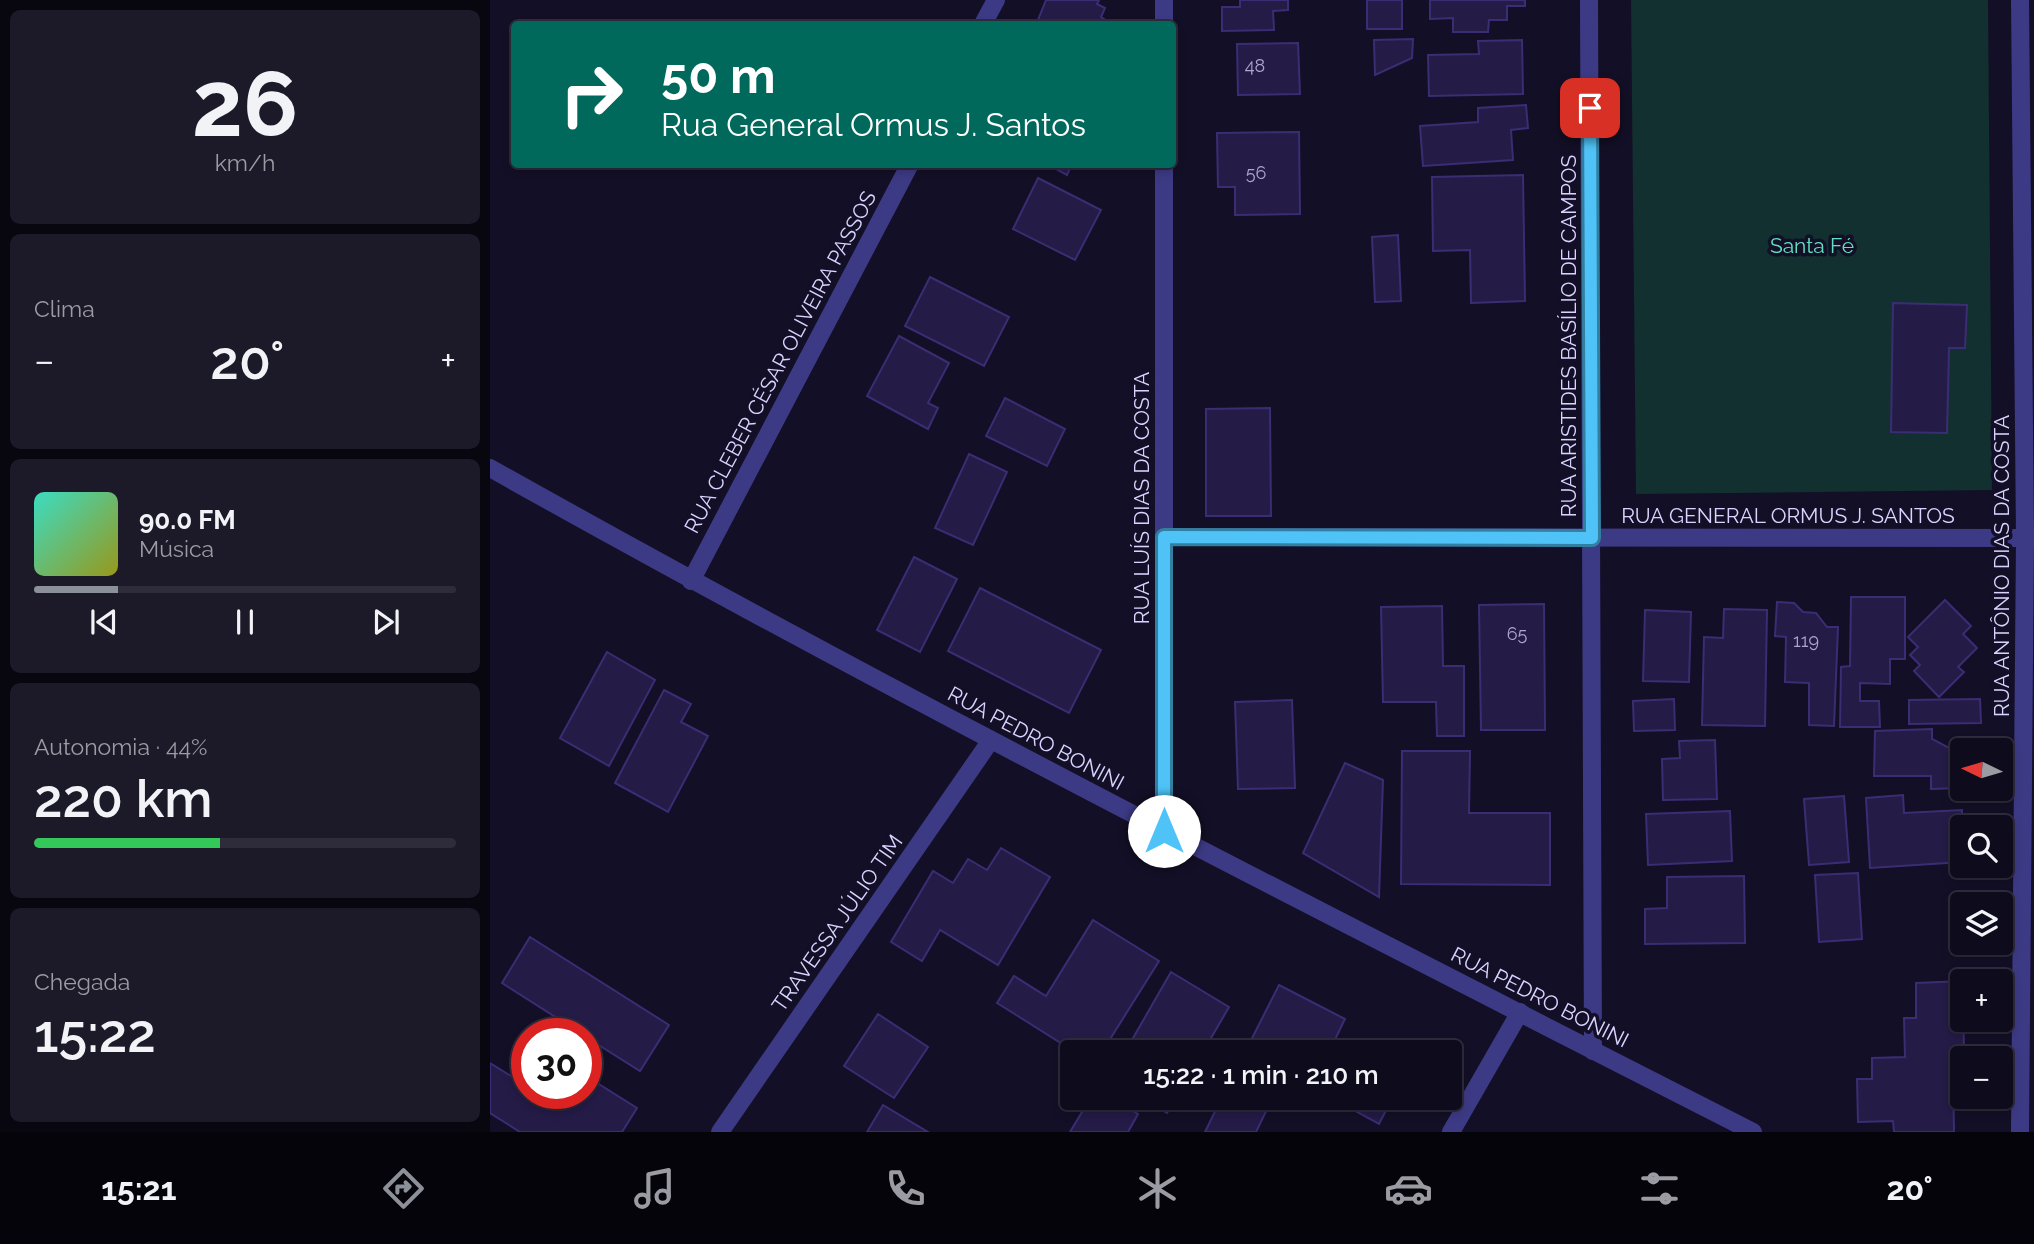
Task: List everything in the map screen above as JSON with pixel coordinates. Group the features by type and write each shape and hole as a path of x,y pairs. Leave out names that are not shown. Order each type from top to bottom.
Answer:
{"street":[{"path":"985,21 996,0"},
{"path":"1164,0 1164,21"},
{"name":"RUA ARISTIDES BASÍLIO DE CAMPOS","path":"1589,0 1594,1051"},
{"name":"RUA ANTÔNIO DIAS DA COSTA","path":"2020,0 2029,538 2020,1132"},
{"name":"RUA CLEBER CÉSAR OLIVEIRA PASSOS","path":"691,581 908,168"},
{"name":"RUA LUÍS DIAS DA COSTA","path":"1164,168 1164,831"},
{"name":"RUA PEDRO BONINI","path":"490,468 691,581 1164,831 1754,1132"},
{"name":"RUA GENERAL ORMUS J. SANTOS","path":"1164,537 2029,538"},
{"name":"TRAVESSA JÚLIO TIM","path":"720,1132 991,740"},
{"path":"1451,1132 1520,1012"}],"green space":[{"name":"Santa Fé","path":"1631,0 1988,0 1992,490 1636,494"}],"building":[{"path":"1046,0 1099,0 1097,4 1105,8 1101,17 1107,21 1040,21 1038,20"},
{"path":"1240,0 1288,0 1288,10 1273,11 1274,30 1222,31 1222,7 1240,7"},
{"path":"1367,0 1402,0 1402,29 1367,29"},
{"path":"1430,0 1525,0 1525,6 1507,6 1507,20 1489,20 1488,32 1453,32 1453,18 1430,19"},
{"path":"1413,39 1412,58 1375,75 1374,40"},
{"path":"1522,40 1523,94 1429,96 1428,55 1479,54 1478,41"},
{"path":"1298,43 1300,94 1238,95 1237,44"},
{"path":"1526,105 1528,128 1511,130 1513,160 1423,166 1420,126 1478,122 1478,108"},
{"path":"1299,132 1300,214 1235,215 1235,187 1218,187 1217,133"},
{"path":"1054,168 1070,168 1067,175"},
{"path":"1523,175 1525,301 1471,303 1470,250 1433,251 1432,177"},
{"path":"1038,178 1101,210 1075,260 1013,229"},
{"path":"1398,235 1401,301 1375,302 1372,237"},
{"path":"930,277 1009,317 984,366 905,326"},
{"path":"1893,303 1967,305 1965,348 1949,348 1947,433 1891,432"},
{"path":"899,336 949,363 928,403 938,408 928,429 867,396"},
{"path":"1005,398 1065,429 1047,466 986,436"},
{"path":"1270,408 1271,516 1206,516 1206,409"},
{"path":"969,454 1007,472 973,545 935,528"},
{"path":"914,557 957,579 920,652 877,630"},
{"path":"980,588 1101,650 1069,713 948,651"},
{"path":"1851,597 1905,597 1905,659 1890,659 1890,684 1860,683 1860,701 1879,701 1880,727 1840,727 1841,667 1850,666"},
{"path":"1945,600 1971,626 1963,634 1977,648 1958,667 1964,672 1939,697 1914,671 1920,665 1910,655 1918,647 1908,637"},
{"path":"1777,602 1794,603 1803,612 1816,613 1827,627 1838,627 1834,726 1809,725 1809,683 1785,682 1786,637 1775,636"},
{"path":"1544,604 1545,730 1481,730 1479,605"},
{"path":"1442,606 1443,666 1464,666 1464,736 1437,736 1436,702 1383,702 1381,607"},
{"path":"1724,609 1767,610 1765,726 1702,725 1704,637 1723,638"},
{"path":"1645,610 1691,612 1689,682 1643,681"},
{"path":"607,652 655,680 609,766 560,738"},
{"path":"664,690 691,704 681,722 708,736 668,812 615,783"},
{"path":"1674,699 1675,730 1634,731 1633,701"},
{"path":"1980,699 1981,723 1909,724 1909,700"},
{"path":"1292,700 1295,788 1238,789 1235,702"},
{"path":"1932,729 1932,739 1950,748 1950,788 1931,789 1931,776 1874,776 1875,731"},
{"path":"1715,740 1717,799 1663,800 1662,759 1680,758 1679,741"},
{"path":"1402,751 1470,751 1469,813 1550,813 1550,885 1401,884"},
{"path":"1345,763 1383,780 1379,897 1303,853"},
{"path":"1903,795 1904,813 1962,810 1962,815 1950,815 1950,863 1870,868 1866,798"},
{"path":"1844,796 1849,862 1809,865 1804,799"},
{"path":"1730,811 1732,861 1648,865 1646,814"},
{"path":"1001,848 1050,877 998,965 940,930 922,961 891,942 933,871 953,883 968,859 987,870"},
{"path":"1858,873 1862,939 1819,942 1815,875"},
{"path":"1744,876 1745,943 1645,944 1645,909 1667,908 1667,877"},
{"path":"1093,920 1159,961 1110,1040 1060,1040 1060,1043 997,1003 1014,976 1046,996"},
{"path":"530,937 669,1025 640,1071 602,1047 602,1018 557,1018 502,983"},
{"path":"1171,972 1229,1007 1210,1040 1132,1040"},
{"path":"1950,982 1950,1032 1964,1032 1964,1046 1950,1046 1950,1109 1954,1109 1954,1132 1894,1132 1893,1121 1858,1122 1857,1079 1872,1079 1872,1058 1905,1057 1904,1018 1916,1018 1916,983"},
{"path":"1279,985 1345,1019 1335,1040 1251,1040"},
{"path":"878,1014 928,1047 894,1098 844,1066"},
{"path":"490,1063 511,1076 511,1109 602,1109 602,1086 637,1108 622,1132 520,1132 490,1113"},
{"path":"883,1105 928,1132 867,1132"},
{"path":"1083,1110 1131,1110 1138,1114 1128,1132 1070,1132"},
{"path":"1216,1110 1267,1110 1256,1132 1205,1132"},
{"path":"1354,1110 1386,1110 1379,1124"}],"route":[{"path":"1164,831 1164,537 1592,538 1590,108"}]}
